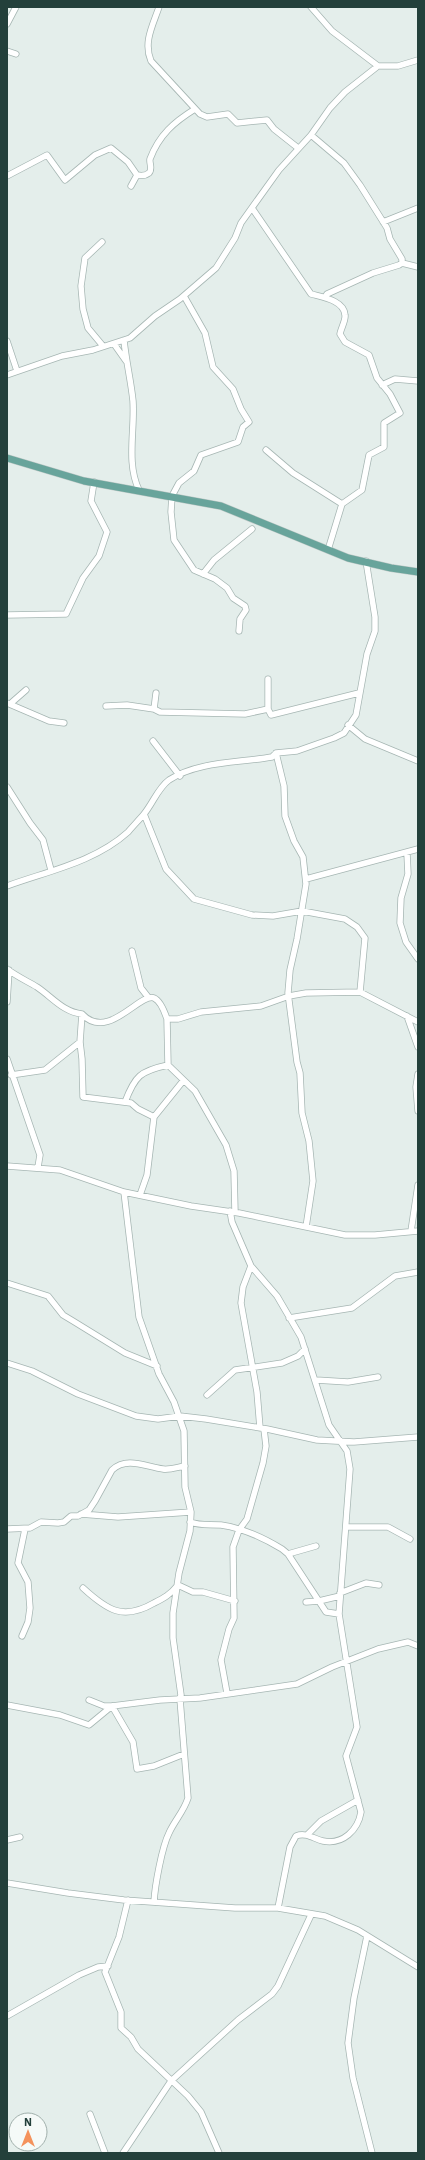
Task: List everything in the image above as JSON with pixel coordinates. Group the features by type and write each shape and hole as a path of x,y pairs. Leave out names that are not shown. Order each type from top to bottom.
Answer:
{"main road":[{"path":"7,458 61,475 221,506 240,512 348,558 391,568 418,572"}],"street":[{"path":"7,24 16,7"},
{"path":"159,7 148,38 147,52 151,61 195,108 204,117 228,114 231,119 237,123 267,120 274,129 298,148"},
{"path":"312,7 332,31 378,66 398,66 418,60"},
{"path":"7,50 16,54"},
{"path":"7,375 62,356 93,350 124,340 137,333 155,316 184,296 216,268 252,208 298,148 311,135 330,108 340,97 378,66"},
{"path":"7,176 47,155 65,180 95,155 111,148 128,162 137,175 144,176 149,173 151,169 149,161 156,145 166,130 195,108"},
{"path":"311,135 344,163 360,185 383,222 392,243 400,255 402,263"},
{"path":"131,186 137,175"},
{"path":"252,208 310,294 325,297 344,310 346,316 340,334 346,342 369,355 377,378 390,394 400,413 384,423 384,447 369,455 362,490 342,504 328,550"},
{"path":"383,222 418,208"},
{"path":"102,242 85,258 81,286 83,309 88,328 103,346"},
{"path":"325,297 327,294 350,283 402,263 418,267"},
{"path":"184,296 205,333 213,367 233,389 241,409 249,422 243,427 238,442 201,455 194,472 179,483 172,496 170,512 174,540 194,570 226,588 233,598 245,606 246,610 240,619 239,631"},
{"path":"124,340 134,412 131,459 135,482 139,490"},
{"path":"7,341 16,371"},
{"path":"114,344 126,362"},
{"path":"382,384 396,379 418,381"},
{"path":"266,450 293,473 342,504"},
{"path":"7,615 66,614 83,578 98,556 107,532 91,501 94,482"},
{"path":"203,574 214,560 252,529"},
{"path":"7,886 110,847 128,832 144,814 161,788 170,780 217,764 272,756 276,753 296,752 344,733 356,715 367,654 375,631 375,617 366,561"},
{"path":"268,679 268,709 271,715 359,693"},
{"path":"26,690 9,704 49,721 64,723"},
{"path":"154,709 156,693"},
{"path":"106,706 127,705 154,709 160,712 245,714 268,709"},
{"path":"348,725 365,739 418,761"},
{"path":"153,741 180,776"},
{"path":"276,753 284,786 285,816 294,841 303,857 307,881 290,970 289,996 297,1062 300,1073 302,1113 312,1163 313,1181 306,1227"},
{"path":"7,787 30,823 43,840 51,870"},
{"path":"144,814 166,869 194,898 252,915 273,916 302,911 346,919 361,932 365,938 360,992"},
{"path":"307,881 418,849"},
{"path":"407,853 408,874 401,898 400,923 406,942 418,958"},
{"path":"132,951 141,988 148,998"},
{"path":"7,1002 8,970 39,988 59,1005 75,1013 82,1014 86,1019 97,1021 110,1020 123,1015 148,998 154,998 158,1002 168,1019 168,1065 195,1091 226,1144 234,1171 232,1222 251,1266 277,1296 301,1337 316,1380 329,1425 347,1451 350,1469 339,1614 346,1650 346,1662 356,1727 346,1756 361,1812 360,1820 346,1838 338,1841 324,1841 300,1834 293,1840 278,1908"},
{"path":"168,1019 178,1019 201,1012 261,1006 289,996 306,993 360,992 417,1020 412,1030"},
{"path":"82,1014 80,1042 83,1097 135,1104 138,1109 154,1117"},
{"path":"407,1016 418,1047"},
{"path":"11,1075 45,1070 80,1042"},
{"path":"7,1059 11,1075 19,1090 23,1110 40,1155 38,1167"},
{"path":"125,1102 134,1079 149,1069 168,1065"},
{"path":"418,1074 416,1087 418,1111"},
{"path":"140,1195 147,1175 154,1117 184,1081"},
{"path":"7,1166 38,1167 60,1170 124,1192 191,1206 233,1212 357,1236 418,1231"},
{"path":"411,1232 418,1185"},
{"path":"124,1192 139,1317 159,1374 180,1416 184,1431 187,1498 191,1512 188,1542 173,1613 173,1638 181,1694 180,1699 188,1798 169,1833 154,1902"},
{"path":"227,1693 222,1668 222,1655 234,1618 235,1601 232,1561 233,1548 239,1530 246,1519 263,1463 266,1446 257,1392 251,1368 240,1295 251,1266"},
{"path":"290,1318 352,1308 395,1276 418,1272"},
{"path":"7,1284 48,1296 63,1314 73,1321 125,1353 157,1366"},
{"path":"207,1395 234,1370 282,1363 298,1356 305,1349"},
{"path":"7,1363 32,1371 78,1394 136,1416 158,1419 180,1416 262,1428 317,1440 354,1442 418,1436"},
{"path":"316,1380 348,1382 378,1377"},
{"path":"89,1512 112,1470 118,1464 128,1462 164,1469 185,1466"},
{"path":"7,1529 24,1529 40,1522 64,1522 81,1513 89,1512 138,1516 191,1512"},
{"path":"190,1522 199,1525 219,1525 239,1530 273,1544 288,1554 326,1612 339,1614"},
{"path":"346,1527 388,1527 410,1538"},
{"path":"22,1636 28,1622 30,1608 28,1582 18,1563 24,1529"},
{"path":"288,1554 316,1546"},
{"path":"306,1602 319,1601 366,1583 378,1586"},
{"path":"178,1585 193,1592 203,1592 235,1601"},
{"path":"83,1588 98,1602 114,1611 135,1613 170,1596 178,1585"},
{"path":"89,1700 104,1706 112,1706 297,1684 378,1649 408,1642 418,1646"},
{"path":"7,1705 60,1715 89,1726 112,1706"},
{"path":"112,1706 133,1742 136,1769 154,1766 184,1754"},
{"path":"307,1835 321,1821 358,1800"},
{"path":"7,1840 20,1838"},
{"path":"8,1883 68,1893 128,1900 235,1908 278,1908 311,1915 325,1916 338,1920 418,1967"},
{"path":"128,1900 119,1937 105,1976 121,2012 120,2028 130,2037 138,2049 201,2112 219,2153"},
{"path":"123,2153 171,2081 238,2020 272,1994 284,1974 311,1915"},
{"path":"367,1936 354,1998 348,2044 353,2078 372,2153"},
{"path":"7,2016 79,1975 98,1967 108,1966"},
{"path":"90,2114 105,2153"}]}
